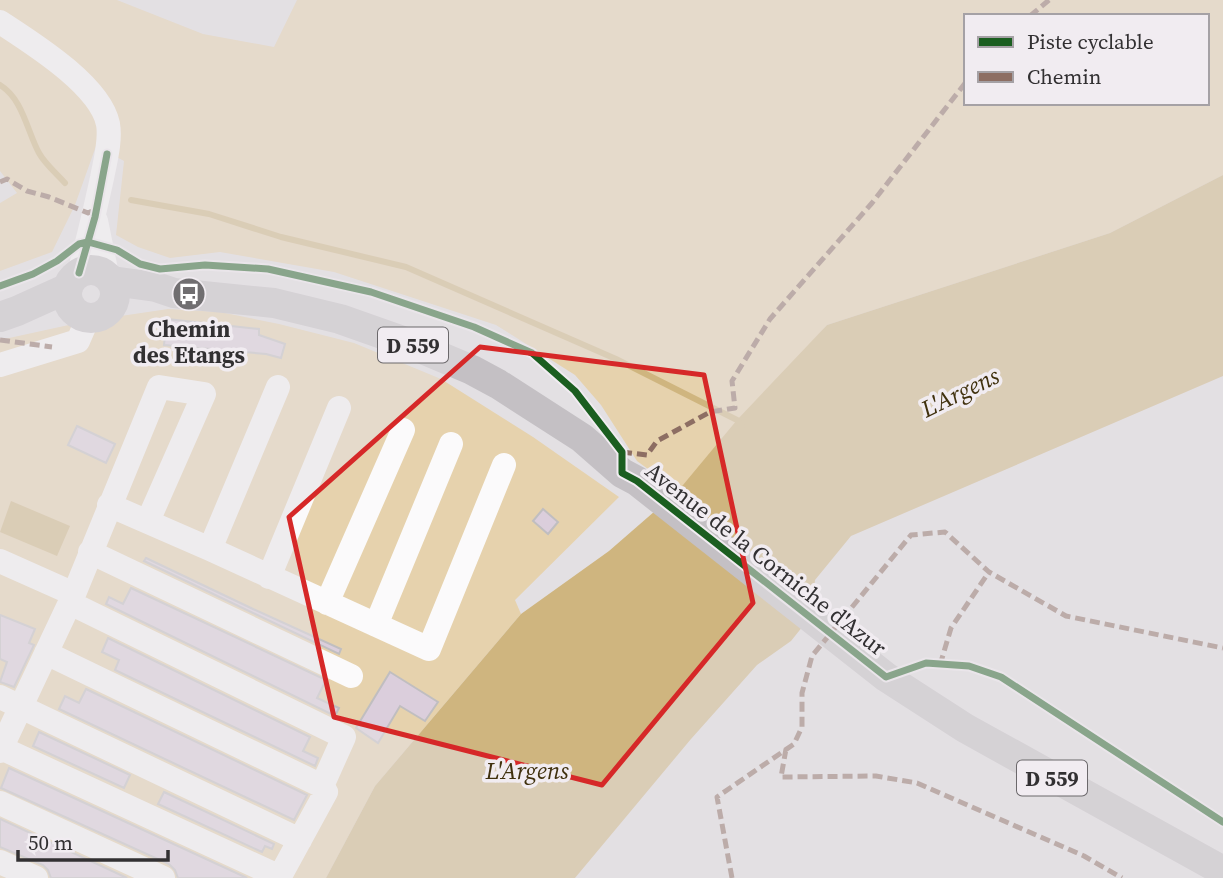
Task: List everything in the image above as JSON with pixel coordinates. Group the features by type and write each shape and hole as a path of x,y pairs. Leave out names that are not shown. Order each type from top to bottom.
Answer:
{"main road":[{"name":"Avenue de la Corniche d'Azur","path":"9,314 92,294 174,293 274,303 340,318 472,370 582,438 622,473 637,481 886,677 965,728 1219,865"}],"street":[{"path":"0,22 39,47 94,95 108,124 107,154 96,209 92,294 78,341 0,365"},
{"path":"46,653 322,786 326,792 280,878 1,750 11,702 46,653 72,599 159,387 204,394 148,522"},
{"path":"211,549 278,387"},
{"path":"269,577 339,408"},
{"path":"327,603 403,430"},
{"path":"376,625 451,443"},
{"path":"109,505 429,649 504,466"},
{"path":"90,552 351,676"},
{"path":"0,561 344,737 322,786"},
{"path":"11,702 300,840"},
{"path":"0,803 163,878"},
{"path":"0,862 36,878"}],"highlighted area":[{"path":"480,347 704,375 753,603 602,785 334,717 289,517"}],"shaded area":[{"path":"0,0 117,0 203,34 274,47 297,0 1223,0 1223,175 1110,233 827,325 678,491 637,461 601,405 575,375 496,325 334,272 220,252 170,258 138,247 116,235 124,161 96,146 75,205 52,252 0,271 0,203 17,193 0,171"},
{"path":"168,309 220,312 354,343 441,379 533,437 619,497 515,600 521,614 375,786 326,878 0,878 0,340 87,321"}],"water":[{"name":"L'Argens","path":"1223,175 1223,376 851,536 815,580 811,616 791,641 757,665 691,739 575,878 326,878 375,786 521,614 609,551 678,491 737,420 827,325 1110,233"},
{"path":"11,501 70,526 57,556 0,532"}],"building":[{"path":"167,319 259,329 259,335 285,344 281,358 266,354 164,345"},
{"path":"77,426 115,444 106,463 68,445"},
{"path":"543,509 558,522 548,534 533,521"},
{"path":"146,558 341,649 339,654 144,561"},
{"path":"131,588 326,680 317,698 339,708 335,716 106,604 109,597 123,604"},
{"path":"0,615 35,629 29,643 34,645 14,687 0,682 7,662 0,659"},
{"path":"108,638 310,737 303,751 318,758 315,766 115,670 119,660 102,652"},
{"path":"390,672 438,702 425,721 400,706 378,743 356,728"},
{"path":"86,689 307,795 294,820 59,709 65,696 79,703"},
{"path":"39,732 130,775 124,788 33,746"},
{"path":"9,768 247,878 178,878 169,864 1,788"},
{"path":"164,792 274,844 272,849 265,846 262,852 158,804"},
{"path":"0,819 127,878 51,878 43,865 0,847"}],"waterway":[{"path":"0,85 14,98 42,157 65,183"},
{"path":"131,200 209,214 281,237 406,267 616,359 737,420 742,426"}],"marked path":[{"path":"1032,14 1049,0"},
{"path":"622,452 647,455 657,441 710,412 735,408 732,381 770,319 872,203 964,85"},
{"path":"0,182 7,179 27,191 88,213 96,209"},
{"path":"0,340 52,347"},
{"path":"732,878 717,797 794,744 802,727 802,693 812,656 911,535 945,532 989,572 1066,616 1223,648"},
{"path":"940,665 951,628 989,572"},
{"path":"786,749 781,777 876,776 917,783 1084,856 1122,878"}],"cycle path":[{"path":"79,273 95,217 107,154"},
{"path":"0,286 33,274 57,261 79,244 88,242 117,250 140,264 160,269 205,265 268,269 371,292 474,327 532,353 575,391 622,452 622,473 637,481 886,677 926,663 969,666 1001,677 1223,822"}],"place":[{"name":"Chemin des Etangs","path":"189,294"}]}
